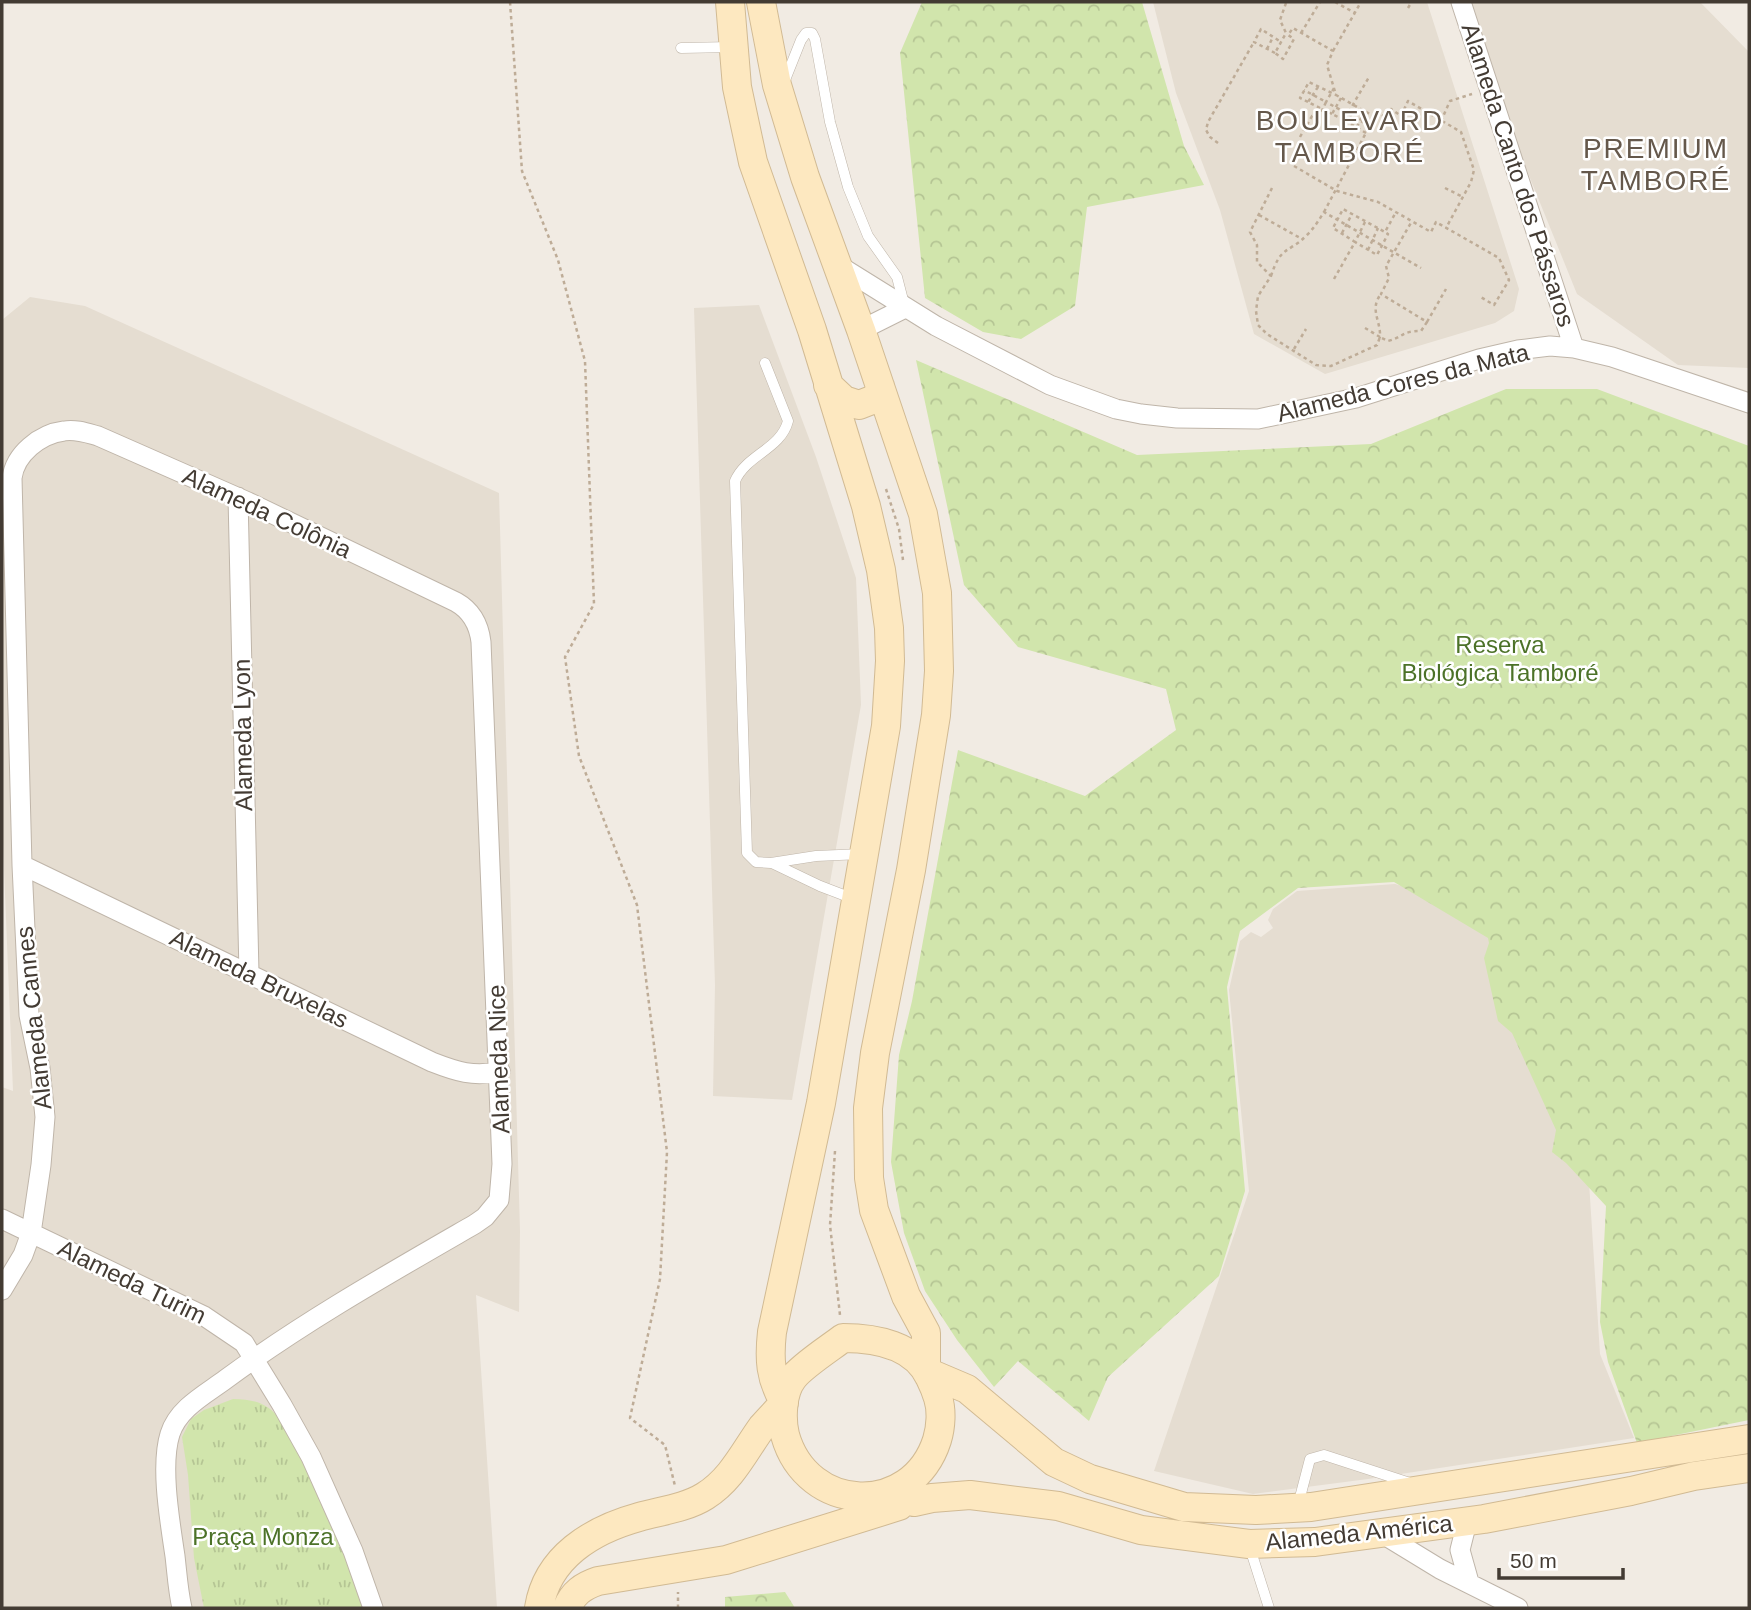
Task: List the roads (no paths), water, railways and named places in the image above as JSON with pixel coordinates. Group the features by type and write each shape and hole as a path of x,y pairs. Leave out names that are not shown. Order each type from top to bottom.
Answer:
{"main road":[{"path":"730,2 737,87 753,162 812,330 875,538 889,628 886,726 821,1103 772,1332 771,1370 763,1427"},
{"name":"Alameda América","path":"761,2 779,94 804,177 861,330 923,514 937,593 939,671 936,715 867,1108 869,1178 874,1210 905,1296 926,1333 967,1389 1054,1462 1090,1479 1184,1507 1256,1510 1298,1508 1749,1439"},
{"path":"777,234 787,217 803,211 815,214 822,222"},
{"path":"828,385 844,400 859,405 877,398 880,386"},
{"path":"926,1333 927,1372"},
{"path":"567,1608 581,1588 598,1581 726,1560 867,1515 896,1496 932,1456 940,1428 939,1399 927,1372 909,1353 885,1341 843,1338 793,1378 784,1403 783,1427 789,1449 802,1469 819,1485 840,1494 864,1497 896,1496"},
{"path":"771,1370 784,1403"},
{"name":"Alameda América","path":"927,1372 967,1389"},
{"path":"539,1608 550,1574 567,1553 593,1534 637,1517 702,1498 722,1483 784,1403"},
{"path":"1624,1459 1612,1470 1613,1478 1619,1488 1631,1491"},
{"name":"Alameda América","path":"896,1496 932,1498 970,1495 1033,1502 1058,1506 1141,1530 1249,1545 1315,1542 1467,1522 1631,1491 1694,1476 1749,1468"},
{"path":"1525,1474 1536,1476 1542,1481 1544,1494 1544,1498 1528,1509"}],"street":[{"name":"Alameda Canto dos Pássaros","path":"1461,2 1574,348"},
{"name":"Alameda Cores da Mata","path":"838,265 905,308 1050,385 1116,409 1178,418 1258,419 1356,398 1492,356 1550,346 1574,348 1612,357 1749,403"},
{"path":"861,330 905,308"},
{"name":"Alameda Colônia","path":"44,438 77,430 98,436 238,497 456,603 467,611 478,626"},
{"name":"Alameda Cannes","path":"2,1290 23,1255 31,1233 45,1117 40,1068 29,1015 22,866 12,478 19,458 44,438"},
{"name":"Alameda Lyon","path":"238,497 249,974"},
{"name":"Alameda Nice","path":"254,1357 366,1287 475,1224 493,1209 499,1200 500,1071 482,655 478,626"},
{"name":"Alameda Bruxelas","path":"22,866 452,1070 477,1075 500,1071"},
{"name":"Alameda Turim","path":"2,1219 204,1316 231,1332 244,1343 254,1357"},
{"path":"182,1608 168,1499 167,1461 170,1434 178,1419 191,1405 254,1357 305,1447 332,1502 373,1608"},
{"path":"1467,1522 1460,1550 1469,1582"},
{"path":"1381,1533 1440,1569 1518,1608"}],"lane":[{"path":"779,94 801,40 806,33 812,33 830,122 848,187 868,236 897,277 905,308"},
{"path":"681,48 734,47"},
{"path":"765,363 788,421 785,431 740,469 735,481 747,853 756,862 772,863 816,856 863,854"},
{"path":"772,863 855,899"},
{"path":"1298,1508 1310,1459 1324,1455 1427,1488"},
{"path":"1249,1545 1269,1608"}],"district":[{"name":"BOULEVARD TAMBORÉ","path":"1350,136"},
{"name":"PREMIUM TAMBORÉ","path":"1656,164"}],"park label":[{"name":"Reserva Biológica Tamboré","path":"1500,659"},
{"name":"Praça Monza","path":"263,1537"}]}
